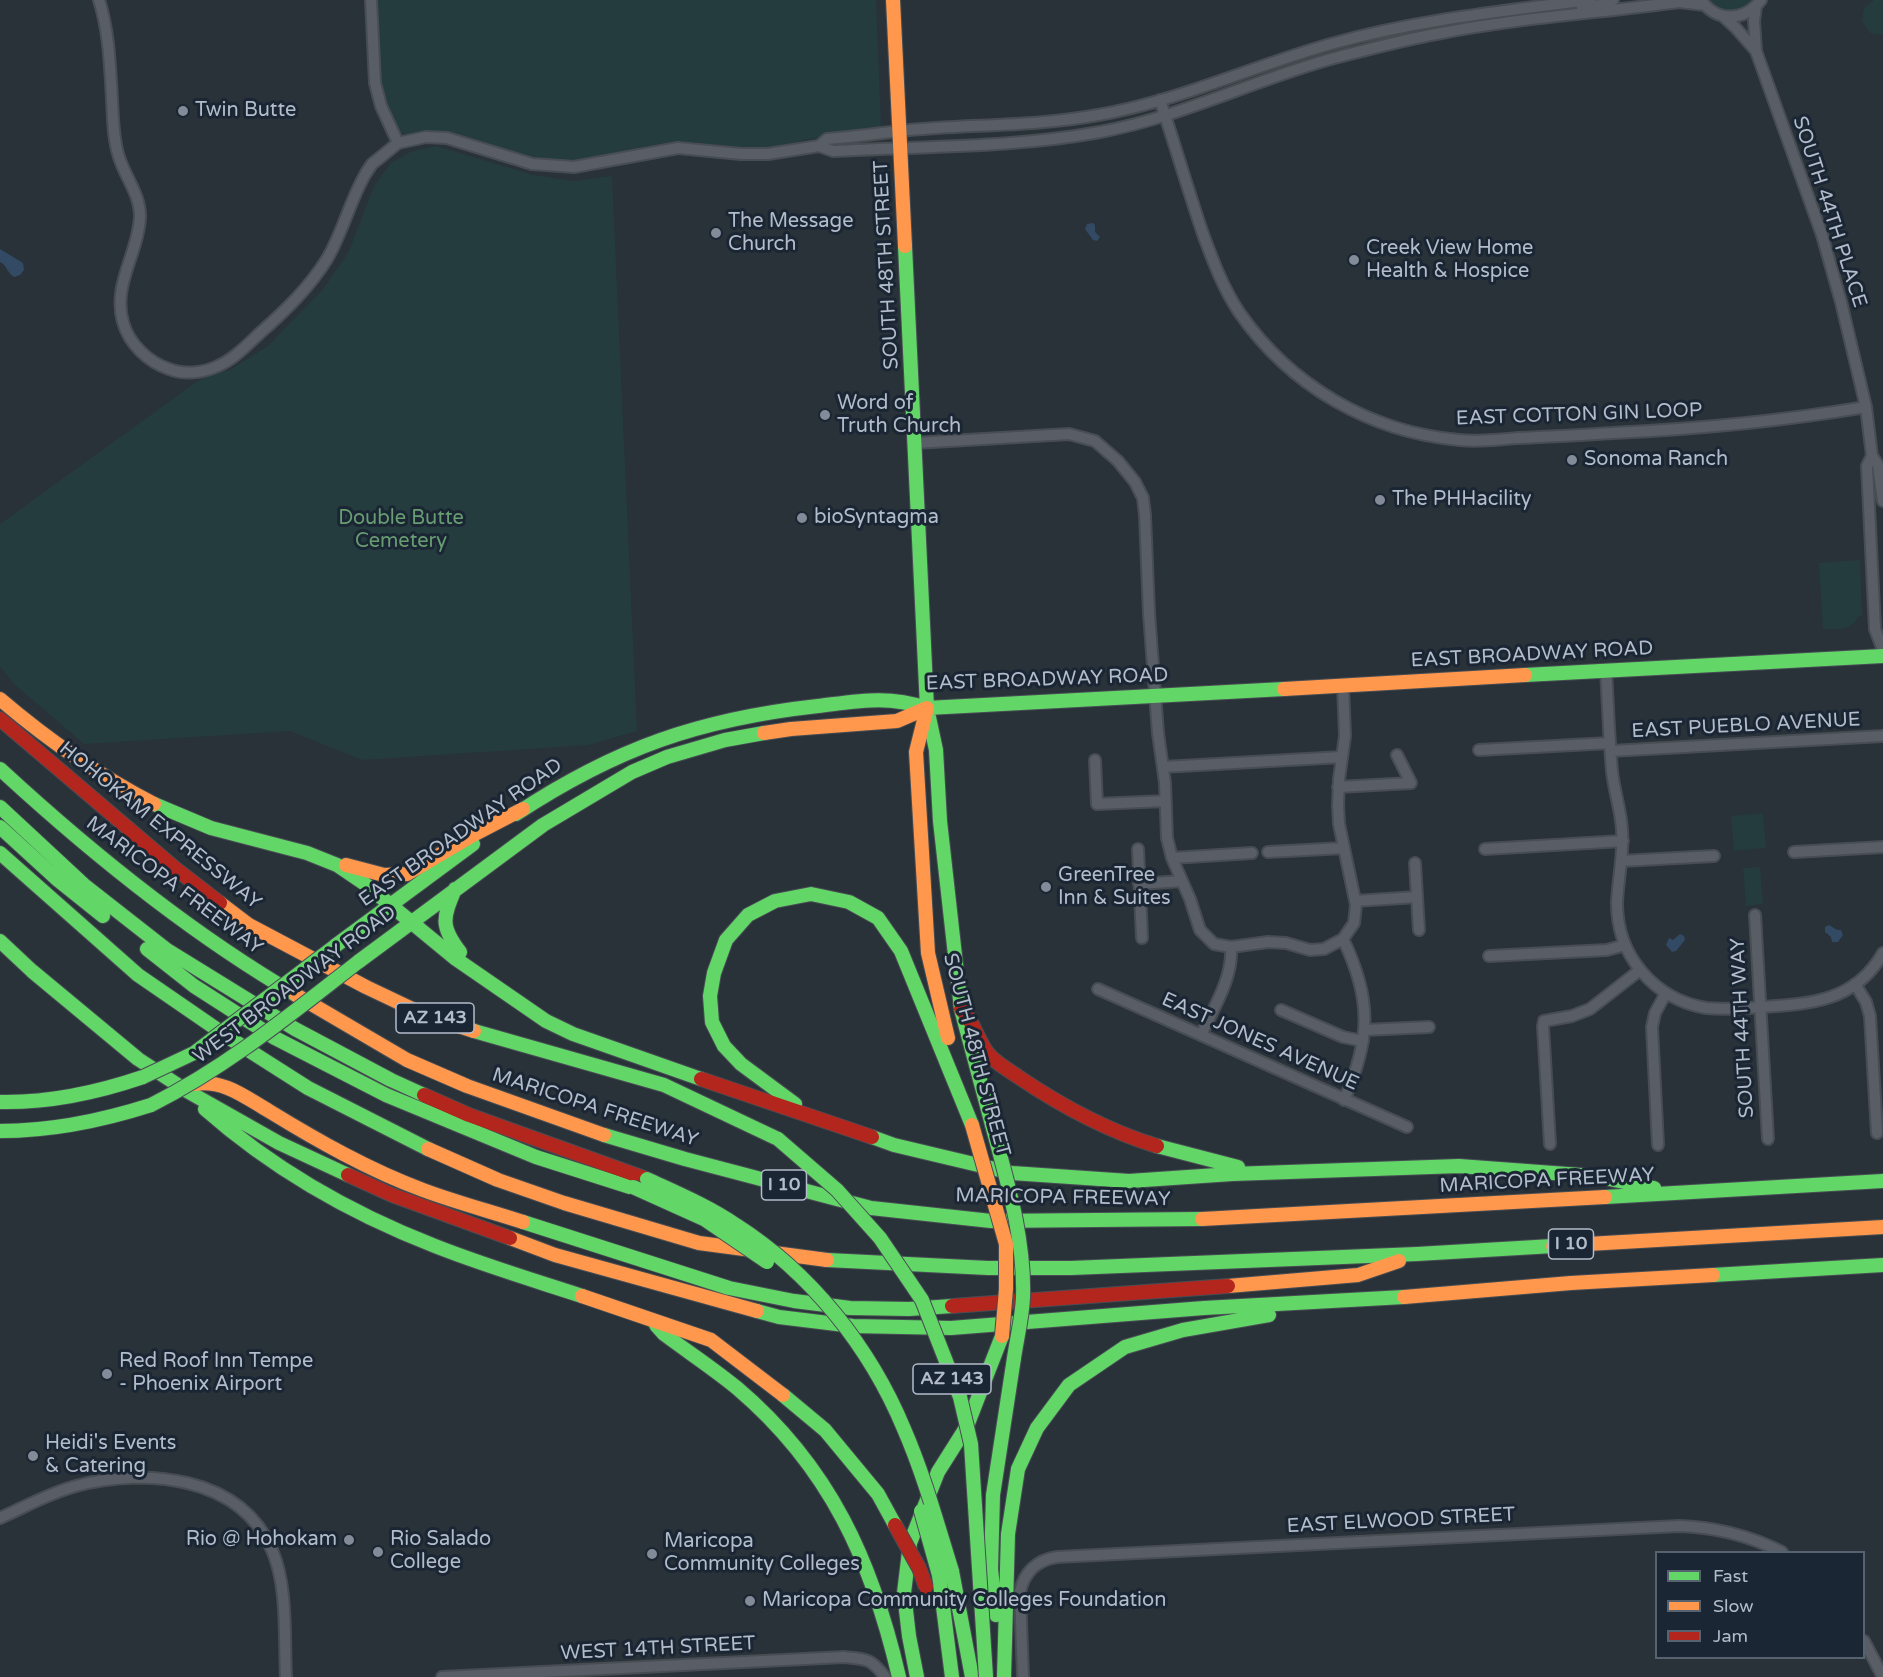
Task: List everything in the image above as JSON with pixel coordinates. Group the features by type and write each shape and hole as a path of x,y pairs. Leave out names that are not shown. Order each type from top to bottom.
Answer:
{"main road":[{"name":"SOUTH 48TH STREET","path":"893,0 927,708 936,750 940,821 961,1009 1011,1197 1021,1246 1024,1292 992,1512 991,1569 1004,1677"},
{"name":"EAST BROADWAY ROAD","path":"0,1102 55,1101 86,1095 143,1077 194,1053 335,946 523,809 586,770 620,754 688,729 738,716 789,708 898,700 927,708 1883,656"},
{"path":"0,699 46,738 92,770 158,807 213,829 385,876 396,877 416,869 523,809"},
{"name":"SOUTH 48TH STREET","path":"917,1677 904,1593 910,1543 938,1472 967,1426 1002,1335 1006,1289 1006,1244 941,1011 928,953 916,752 927,708"},
{"name":"WEST BROADWAY ROAD","path":"0,1131 44,1131 69,1127 122,1115 190,1088 502,854 568,809 632,772 667,757 724,740 791,729 897,721 927,708"},
{"name":"HOHOKAM EXPRESSWAY","path":"0,719 176,869 224,907 260,931 366,987 425,1015 494,1038 664,1085 778,1139 837,1190 880,1238 922,1300 960,1397 971,1444 986,1677"},
{"name":"MARICOPA FREEWAY","path":"0,769 53,818 189,925 249,968 407,1060 467,1086 606,1136 871,1208 991,1221 1242,1218 1680,1194 1883,1180"},
{"path":"0,807 84,885 168,950 296,1029 391,1080 469,1115 647,1179 697,1202 747,1232 817,1293 865,1354 895,1407 920,1468 952,1571 972,1677"},
{"path":"0,827 58,880 194,986 275,1038 386,1095 536,1157 633,1187 704,1219 771,1265 816,1309 860,1369 892,1429 916,1493 939,1575 951,1677"},
{"name":"I 10","path":"0,853 138,975 231,1039 308,1088 408,1140 498,1180 564,1203 699,1243 822,1260 988,1268 1071,1268 1417,1254 1725,1234 1883,1227"},
{"path":"319,858 352,874 411,923 507,994 561,1028 615,1049 894,1145 1012,1173 1129,1181 1264,1173 1459,1166 1594,1176 1680,1194"},
{"path":"455,889 444,917 444,927 447,936 474,969"},
{"path":"811,1116 741,1064 724,1046 712,1022 710,996 714,973 726,940 748,915 775,901 811,894 849,902 878,918 901,951 972,1125"},
{"path":"0,941 32,971 138,1059 279,1143 392,1195 555,1255 778,1317 853,1326 951,1328 1192,1309 1358,1301 1571,1283 1883,1265"},
{"path":"961,1009 970,1016 983,1048 992,1058 1076,1113 1106,1128 1186,1156 1264,1173"},
{"path":"190,1088 205,1082 216,1083 234,1090 313,1138 389,1176 423,1190 729,1288 794,1301 850,1308 919,1308 1175,1292 1358,1275 1417,1254"},
{"path":"190,1088 228,1130 288,1173 392,1230 711,1340 762,1378 825,1430 878,1494 919,1568 951,1677"},
{"path":"1004,1677 1008,1534 1018,1469 1037,1428 1069,1385 1125,1347 1183,1330 1358,1301"},
{"path":"654,1321 664,1334 737,1388 787,1437 824,1485 857,1544 871,1580 899,1677"}],"street":[{"path":"99,0 104,14 109,55 116,147 139,205 138,227 122,288 123,322 138,349 158,365 182,372 196,372 217,367 240,352 288,308 327,258 366,173 383,153 398,143 426,137 447,138 516,161 560,167 591,165 652,151 678,148 754,155 819,146 833,151 1069,137 1165,116 1279,75 1336,58 1436,34 1679,2 1703,3"},
{"path":"371,0 375,83 381,106 398,143"},
{"path":"819,146 827,140 900,131 1060,121 1098,115 1210,86 1302,53 1364,36 1459,16 1590,0"},
{"path":"1544,19 1557,10 1601,5 1613,0"},
{"name":"SOUTH 44TH PLACE","path":"1703,3 1714,13 1723,16 1756,51"},
{"path":"1723,16 1743,15 1759,3"},
{"name":"SOUTH 44TH PLACE","path":"1759,3 1754,21 1756,51 1822,236 1841,302 1866,407 1872,456 1878,465 1883,501"},
{"name":"EAST COTTON GIN LOOP","path":"1160,100 1209,250 1223,285 1238,311 1257,337 1296,375 1341,406 1371,420 1403,431 1445,439 1480,441 1747,424 1866,407"},
{"path":"915,443 1069,434 1095,441 1118,461 1140,490 1144,506 1149,612 1166,830 1172,858 1202,934 1218,946 1231,947 1268,942 1286,943 1305,949 1319,950 1334,946 1343,939 1354,923 1355,901 1339,824 1338,787 1345,725 1343,686"},
{"name":"SOUTH 44TH PLACE","path":"1872,456 1867,466 1875,629 1883,650"},
{"path":"1606,671 1610,747 1623,841 1617,910 1625,945 1640,970 1666,993 1682,1001 1706,1008 1760,1007 1813,1003 1831,998 1879,969 1883,953"},
{"name":"EAST PUEBLO AVENUE","path":"1479,750 1883,736"},
{"path":"1338,787 1411,783 1396,755"},
{"path":"1162,767 1342,757"},
{"path":"1095,760 1097,804 1165,801"},
{"path":"1485,849 1623,841"},
{"path":"1794,852 1883,847"},
{"path":"1268,852 1344,848"},
{"path":"1138,849 1142,938"},
{"path":"1172,858 1252,853"},
{"path":"1621,861 1714,856"},
{"path":"1415,863 1419,930"},
{"path":"1139,884 1182,882"},
{"path":"1355,901 1417,897"},
{"name":"SOUTH 44TH WAY","path":"1755,915 1768,1139"},
{"path":"1343,939 1361,983 1364,1005 1364,1035 1357,1069 1344,1100"},
{"path":"1489,956 1607,950 1625,945"},
{"path":"1201,1035 1229,974 1231,947"},
{"path":"1550,1144 1544,1021 1590,1010 1640,970"},
{"path":"1855,984 1866,1002 1870,1016 1877,1133"},
{"name":"EAST JONES AVENUE","path":"1098,989 1407,1127"},
{"path":"1658,1145 1652,1028 1655,1013 1666,993"},
{"path":"1281,1010 1343,1037 1429,1027"},
{"path":"0,1518 75,1486 140,1478 181,1481 203,1487 236,1504 262,1533 272,1548 278,1566 286,1677"},
{"name":"EAST ELWOOD STREET","path":"1023,1677 1020,1592 1025,1576 1033,1567 1042,1561 1057,1557 1679,1526 1697,1526 1743,1536 1780,1551"},
{"path":"1865,1645 1883,1677"},
{"name":"WEST 14TH STREET","path":"441,1677 512,1676 844,1657 866,1659 875,1664 885,1677"}],"green space":[{"path":"377,0 876,0 881,125 860,134 815,138 761,150 676,142 592,158 558,161 529,158 457,135 403,134 394,122 382,88 378,60"},
{"path":"1709,0 1753,0 1742,8 1731,10 1720,7"},
{"path":"1874,0 1883,0 1883,35 1870,33 1862,21 1864,8"},
{"name":"Double Butte Cemetery","path":"436,146 533,175 574,181 612,176 637,731 589,745 362,760 290,731 84,744 15,685 0,667 0,524 199,380 231,369 268,346 324,288 349,251 374,186 391,163 410,152"},
{"path":"1860,560 1862,616 1858,616 1856,621 1848,627 1823,629 1819,563"},
{"path":"1763,813 1766,848 1734,851 1731,816"},
{"path":"1760,867 1763,904 1746,906 1743,868"}],"water":[{"path":"1093,223 1095,232 1100,237 1097,241 1093,240 1085,229 1087,224"},
{"path":"0,249 23,263 24,270 20,275 14,277 0,262"},
{"path":"1829,925 1841,930 1843,935 1838,942 1832,942 1831,937 1825,932 1825,927"},
{"path":"1680,934 1685,940 1676,951 1672,952 1666,945 1669,938 1673,940"}],"traffic: fast":[{"path":"905,246 927,708 936,750 940,821"},
{"path":"1525,675 1883,656"},
{"path":"516,814 553,791 624,754 697,728 775,712 873,700 886,700 927,708 1284,689"},
{"path":"358,962 543,825 632,772 667,757 725,740 764,733"},
{"path":"0,769 69,831 142,890 218,945 296,995"},
{"path":"154,804 211,828 307,853 337,865 365,884 456,959 546,1021 573,1034 701,1079"},
{"path":"0,807 84,885 167,950 295,1029 424,1095"},
{"path":"940,821 961,1009 992,1125"},
{"path":"0,827 58,880 103,916"},
{"path":"335,946 473,844"},
{"path":"0,853 138,975 231,1039 308,1088 428,1149"},
{"path":"455,889 445,922 449,935 460,952"},
{"path":"795,1104 741,1064 724,1046 712,1022 710,996 714,973 726,940 748,915 775,901 811,894 849,902 878,918 901,951 972,1125"},
{"path":"0,941 32,971 138,1059 187,1091 279,1143 348,1175"},
{"path":"143,1077 194,1053 335,946"},
{"path":"147,949 194,986 275,1038 386,1095 536,1157 630,1187"},
{"path":"151,1105 232,1057 358,962"},
{"path":"474,1031 664,1085 778,1139"},
{"path":"0,1102 37,1101 73,1096 143,1077"},
{"path":"0,1131 76,1124 151,1105"},
{"path":"205,1109 285,1170 373,1219 453,1253 582,1296"},
{"path":"992,1125 1014,1210 1021,1254 1023,1298 1014,1358"},
{"path":"604,1135 871,1208 991,1221 1202,1219"},
{"path":"872,1137 894,1145 1012,1173 1129,1181 1232,1174 1459,1166 1594,1176 1654,1188"},
{"path":"778,1139 837,1190 880,1238 922,1300 960,1397 971,1444 986,1677"},
{"path":"1157,1146 1238,1167"},
{"path":"647,1179 714,1212 763,1244 813,1289 835,1314 874,1369 904,1429 924,1481 952,1571"},
{"path":"1605,1197 1883,1181"},
{"path":"633,1187 704,1219 767,1262"},
{"path":"523,1222 729,1288 794,1301 850,1308 909,1309 952,1306"},
{"path":"827,1260 988,1268 1071,1268 1553,1246"},
{"path":"1713,1275 1883,1265"},
{"path":"757,1311 779,1317 853,1326 951,1328 1204,1308 1404,1297"},
{"path":"1004,1677 1008,1534 1018,1469 1037,1428 1069,1385 1125,1347 1183,1330 1269,1315"},
{"path":"656,1325 664,1334 737,1388 770,1418 798,1450 822,1484 843,1519 860,1555 875,1594 899,1677"},
{"path":"917,1677 904,1593 910,1543 938,1472 967,1426 1002,1336"},
{"path":"996,1615 991,1569 993,1495 1014,1358"},
{"path":"783,1395 825,1430 878,1494 895,1525"},
{"path":"921,1511 939,1575"},
{"path":"952,1571 972,1677"},
{"path":"939,1575 952,1677"}],"traffic: slow":[{"path":"893,0 905,246"},
{"path":"1284,689 1525,675"},
{"path":"0,699 74,756 154,804"},
{"path":"764,733 897,721 927,708"},
{"path":"927,708 916,752 928,953 948,1038"},
{"path":"346,865 384,875 407,874 523,809"},
{"path":"220,903 249,925 366,987 425,1015 474,1031"},
{"path":"296,995 407,1060 467,1086 604,1135"},
{"path":"194,1084 215,1084 233,1090 306,1133 383,1173 447,1199 523,1222"},
{"path":"972,1125 1006,1244 1006,1289 1002,1336"},
{"path":"428,1149 498,1180 564,1203 699,1243 827,1260"},
{"path":"1202,1219 1605,1197"},
{"path":"1553,1246 1883,1227"},
{"path":"510,1238 555,1255 757,1311"},
{"path":"1228,1286 1358,1275 1399,1261"},
{"path":"1404,1297 1571,1283 1713,1275"},
{"path":"582,1296 711,1340 783,1395"}],"traffic: jam":[{"path":"0,719 176,869 220,903"},
{"path":"961,1009 970,1020 982,1045 993,1059 1005,1068 1086,1117 1157,1146"},
{"path":"701,1079 872,1137"},
{"path":"424,1095 469,1115 647,1179"},
{"path":"348,1175 392,1195 510,1238"},
{"path":"952,1306 1228,1286"},
{"path":"895,1525 919,1568 926,1587"}],"place":[{"name":"Twin Butte","path":"183,111"},
{"name":"The Message Church","path":"716,233"},
{"name":"Creek View Home Health & Hospice","path":"1354,260"},
{"name":"Word of Truth Church","path":"825,415"},
{"name":"Sonoma Ranch","path":"1572,460"},
{"name":"The PHHacility","path":"1380,500"},
{"name":"bioSyntagma","path":"802,518"},
{"name":"GreenTree Inn & Suites","path":"1046,887"},
{"name":"Red Roof Inn Tempe - Phoenix Airport","path":"107,1374"},
{"name":"Heidi's Events & Catering","path":"33,1456"},
{"name":"Rio @ Hohokam","path":"349,1540"},
{"name":"Rio Salado College","path":"378,1552"},
{"name":"Maricopa Community Colleges","path":"652,1554"},
{"name":"Maricopa Community Colleges Foundation","path":"750,1601"}]}
